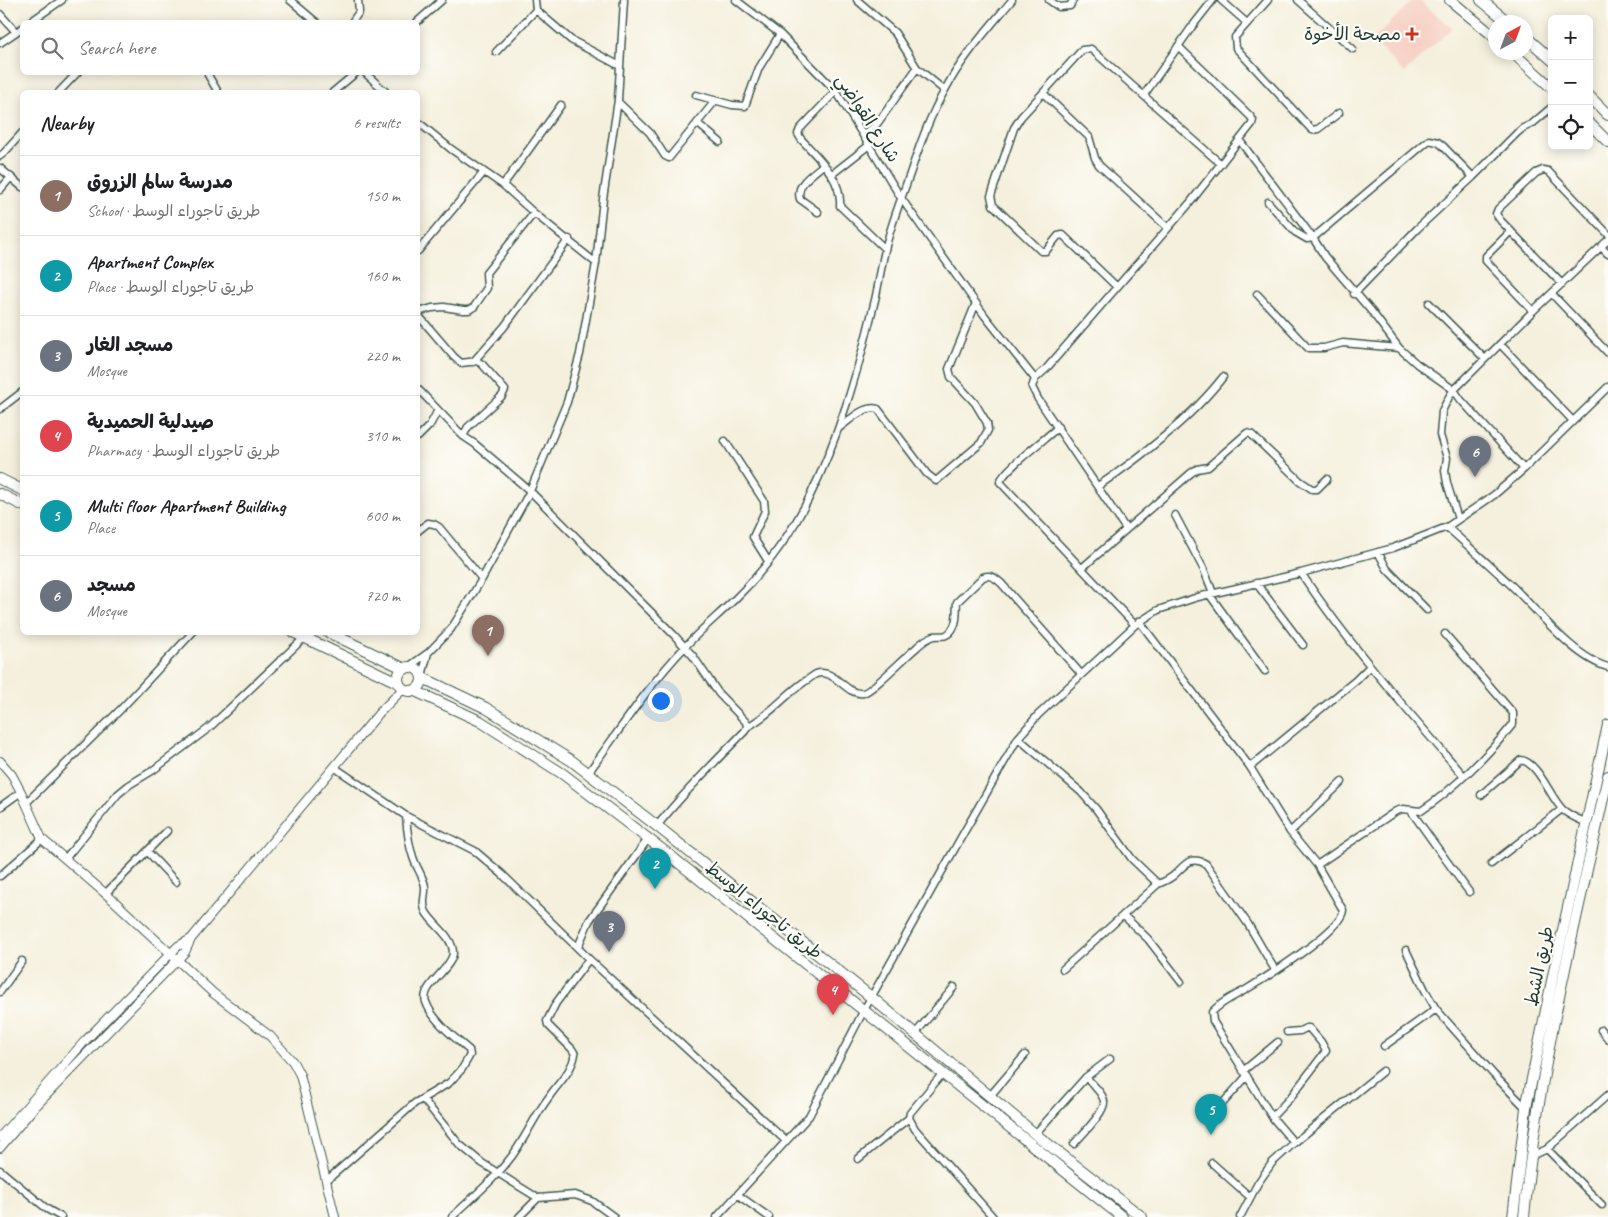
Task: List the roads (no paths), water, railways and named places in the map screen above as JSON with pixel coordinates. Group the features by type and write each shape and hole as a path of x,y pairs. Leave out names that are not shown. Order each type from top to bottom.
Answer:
{"main road":[{"path":"1450,0 1488,31"},
{"path":"1481,0 1499,15"},
{"path":"1533,43 1548,56"},
{"path":"1521,60 1548,84"},
{"path":"1593,100 1608,115"},
{"path":"1593,127 1608,142"},
{"path":"0,479 20,489"},
{"path":"0,494 20,504"},
{"path":"298,635 409,691 415,691 421,686 422,677"},
{"path":"334,635 406,668 416,669 422,677 486,708 572,761 657,826 870,997 1035,1134 1142,1217"},
{"path":"401,686 399,675 406,668"},
{"name":"طريق تاجوراء الوسط","path":"415,691 480,720 563,774 864,1010 1122,1217"},
{"name":"طريق الشط","path":"1513,1217 1526,1108 1608,725"},
{"name":"طريق الشط","path":"1524,1217 1535,1118 1568,954 1608,776"}],"street":[{"path":"33,20 62,0"},
{"path":"290,0 314,20"},
{"path":"353,20 359,12 358,0"},
{"path":"419,20 442,0"},
{"path":"535,0 536,10 576,43 620,66"},
{"path":"406,668 428,653 456,623 482,580 530,491 567,402 580,354 596,262 603,200 618,102 624,0"},
{"name":"شارع القواضي","path":"736,0 780,34 836,91 901,198 976,304 1035,379"},
{"path":"857,0 898,36 917,68 944,90"},
{"path":"588,773 632,712 684,646 738,597 768,561 807,502 839,428 862,353 885,249 922,138 944,90 974,47 1012,0"},
{"path":"1049,0 1059,7 1063,7 1070,6 1073,0"},
{"path":"1144,95 1213,0"},
{"path":"1221,0 1247,23"},
{"path":"1268,0 1235,37 1236,48 1312,130 1318,129 1339,113"},
{"path":"1298,0 1353,49"},
{"path":"496,52 536,10"},
{"path":"0,14 16,32"},
{"path":"0,43 20,29"},
{"path":"696,95 742,107 746,106 759,68 780,34"},
{"path":"1126,530 1034,391 1032,382 1046,369 1168,228 1252,124 1252,120 1178,46"},
{"path":"1117,287 1063,235 1058,236 1046,251 1041,252 991,200 1014,128 1021,117 1082,50 1095,50 1221,164"},
{"path":"863,135 877,124 917,68"},
{"path":"62,90 75,75"},
{"path":"208,75 217,90"},
{"path":"335,90 353,75"},
{"path":"367,75 384,90"},
{"path":"836,91 800,129 798,134 800,139 831,175 839,190 840,206 885,249"},
{"path":"1043,93 1086,134 1099,165 1168,228"},
{"path":"618,102 650,133 667,158 670,157 715,101"},
{"path":"503,185 561,106"},
{"path":"1354,294 1417,229 1517,133 1525,126 1532,124 1548,110"},
{"path":"697,123 720,142"},
{"path":"420,126 503,185 534,213 596,262"},
{"path":"0,156 20,135"},
{"path":"1268,202 1295,232 1307,239 1313,238 1429,140 1438,142 1443,146 1473,177"},
{"path":"1240,141 1313,238 1324,257 1354,294 1372,312 1400,348 1417,364 1454,390 1524,468"},
{"path":"831,175 868,146"},
{"path":"818,212 800,199 798,192 800,186 823,165"},
{"path":"0,168 20,185"},
{"path":"1562,284 1496,214 1498,209 1536,173 1548,170 1608,234"},
{"path":"420,249 484,172"},
{"path":"0,190 11,177"},
{"path":"420,314 428,308 444,307 469,310 474,307 487,288 486,273 534,213"},
{"path":"1511,231 1486,256 1486,261 1533,311"},
{"path":"472,362 504,327 569,239"},
{"path":"1458,519 1447,483 1446,470 1448,458 1440,435 1442,411 1450,394 1533,311 1608,240"},
{"path":"1601,247 1608,254"},
{"path":"1257,294 1308,348 1324,348 1343,343 1400,348"},
{"path":"1552,294 1608,353"},
{"path":"1429,303 1485,359"},
{"path":"839,428 863,411 873,408 878,410 927,474 936,481 981,443 988,430 987,423 975,403 949,374 951,364 976,304"},
{"path":"420,317 461,363 477,362 482,364 505,390 505,393 468,427 463,436"},
{"path":"1500,344 1573,421"},
{"path":"1098,486 1118,473 1157,442 1209,395 1223,377"},
{"path":"717,1217 809,1116 870,997 1018,738 1038,714 1137,623 1158,610 1211,593 1300,573 1393,548 1447,527 1494,495 1608,387"},
{"path":"420,390 463,436 530,491 684,646 719,694 746,722 747,727"},
{"path":"0,409 20,394"},
{"path":"420,435 430,425 438,410"},
{"path":"1058,427 1002,477 1000,482 1041,527 1137,623 1250,767 1290,832 1317,865 1342,905 1344,915 1325,935 1299,956 1220,1004 1212,1012 1212,1022 1272,1117 1294,1143"},
{"path":"1082,568 1191,473 1197,469 1208,467 1247,433 1252,434 1312,489 1316,489 1327,480"},
{"path":"725,441 764,501 765,511 753,537 768,561"},
{"path":"1175,514 1204,570 1211,593 1265,672"},
{"path":"420,529 428,523 434,524 439,528 482,580"},
{"path":"1447,527 1578,651 1591,661 1608,667"},
{"path":"1378,552 1388,569 1427,610"},
{"path":"1300,573 1370,666 1464,776"},
{"path":"657,826 682,795 703,776 747,727 760,720 798,686 819,673 824,673 856,693 868,692 891,669 927,639 951,632 956,621 957,602 983,577 988,575 1001,583 1081,674"},
{"path":"1256,583 1303,646"},
{"path":"1317,865 1396,811 1403,809 1421,811 1464,776 1513,724 1513,713 1445,634"},
{"path":"26,803 121,709 190,635"},
{"path":"65,860 118,794 210,728 304,638"},
{"path":"422,677 428,653"},
{"path":"1250,767 1356,680 1370,666"},
{"path":"0,1148 32,1110 185,952 191,939 401,686"},
{"path":"1018,738 1081,792 1096,809 1132,859 1158,884"},
{"path":"1481,795 1521,760 1526,760 1562,809 1587,823"},
{"path":"0,761 12,775 42,839 106,894 213,993 270,1036 293,1062 300,1075 335,1217"},
{"path":"334,767 406,816 475,852 502,874 590,959 786,1141"},
{"path":"1290,832 1342,782"},
{"path":"0,806 21,792"},
{"path":"1491,864 1562,809"},
{"path":"1411,811 1469,892"},
{"path":"326,1181 422,1099 449,1083 462,1069 470,1055 469,1050 441,1024 426,1003 427,991 449,963 453,954 451,943 425,911 423,900 425,885 408,840 406,816"},
{"path":"106,894 167,830"},
{"path":"0,876 42,839"},
{"path":"578,947 589,921 648,839"},
{"path":"147,851 176,882"},
{"path":"1063,969 1158,884 1174,875 1185,864 1193,860 1206,864 1248,924 1275,970"},
{"path":"1123,915 1148,939 1181,982"},
{"path":"0,1137 3,1128 84,1042 178,946 191,939"},
{"path":"1406,950 1424,990 1436,1009 1494,1076 1526,1108"},
{"path":"452,1217 498,1173 525,1138 548,1097 564,1078 574,1062 575,1054 572,1049 547,1022 556,1003 590,959"},
{"path":"0,992 22,961"},
{"path":"915,1034 954,987"},
{"path":"1384,1046 1436,1009"},
{"path":"1272,1117 1290,1098 1326,1052 1321,1042 1308,1028 1287,1032"},
{"path":"1601,1030 1608,1039"},
{"path":"1214,1113 1245,1074 1278,1042"},
{"path":"990,1096 1025,1055"},
{"path":"1035,1134 1086,1077 1110,1059"},
{"path":"1240,1217 1250,1197 1272,1163 1383,1071"},
{"path":"858,1159 909,1118 910,1113 942,1073"},
{"path":"1074,1144 1101,1112 1104,1103 1102,1097 1086,1077"},
{"path":"1532,1156 1547,1149 1608,1095"},
{"path":"422,1099 459,1144 482,1163 538,1198 575,1195 592,1201 614,1217"},
{"path":"909,1118 915,1129 993,1217"},
{"path":"1547,1149 1602,1205"},
{"path":"1212,1163 1250,1197"},
{"path":"0,1170 46,1210 61,1217"},
{"path":"738,1195 769,1217"},
{"path":"519,1217 538,1198"}],"place":[{"name":"مصحة الأخوة","path":"1412,34"},
{"name":"مسجد","path":"1475,477"},
{"name":"مدرسة سالم الزروق","path":"488,656"},
{"name":"Apartment Complex","path":"655,889"},
{"name":"مسجد الغار","path":"609,952"},
{"name":"صيدلية الحميدية","path":"833,1015"},
{"name":"Multi floor Apartment Building","path":"1211,1135"}]}
